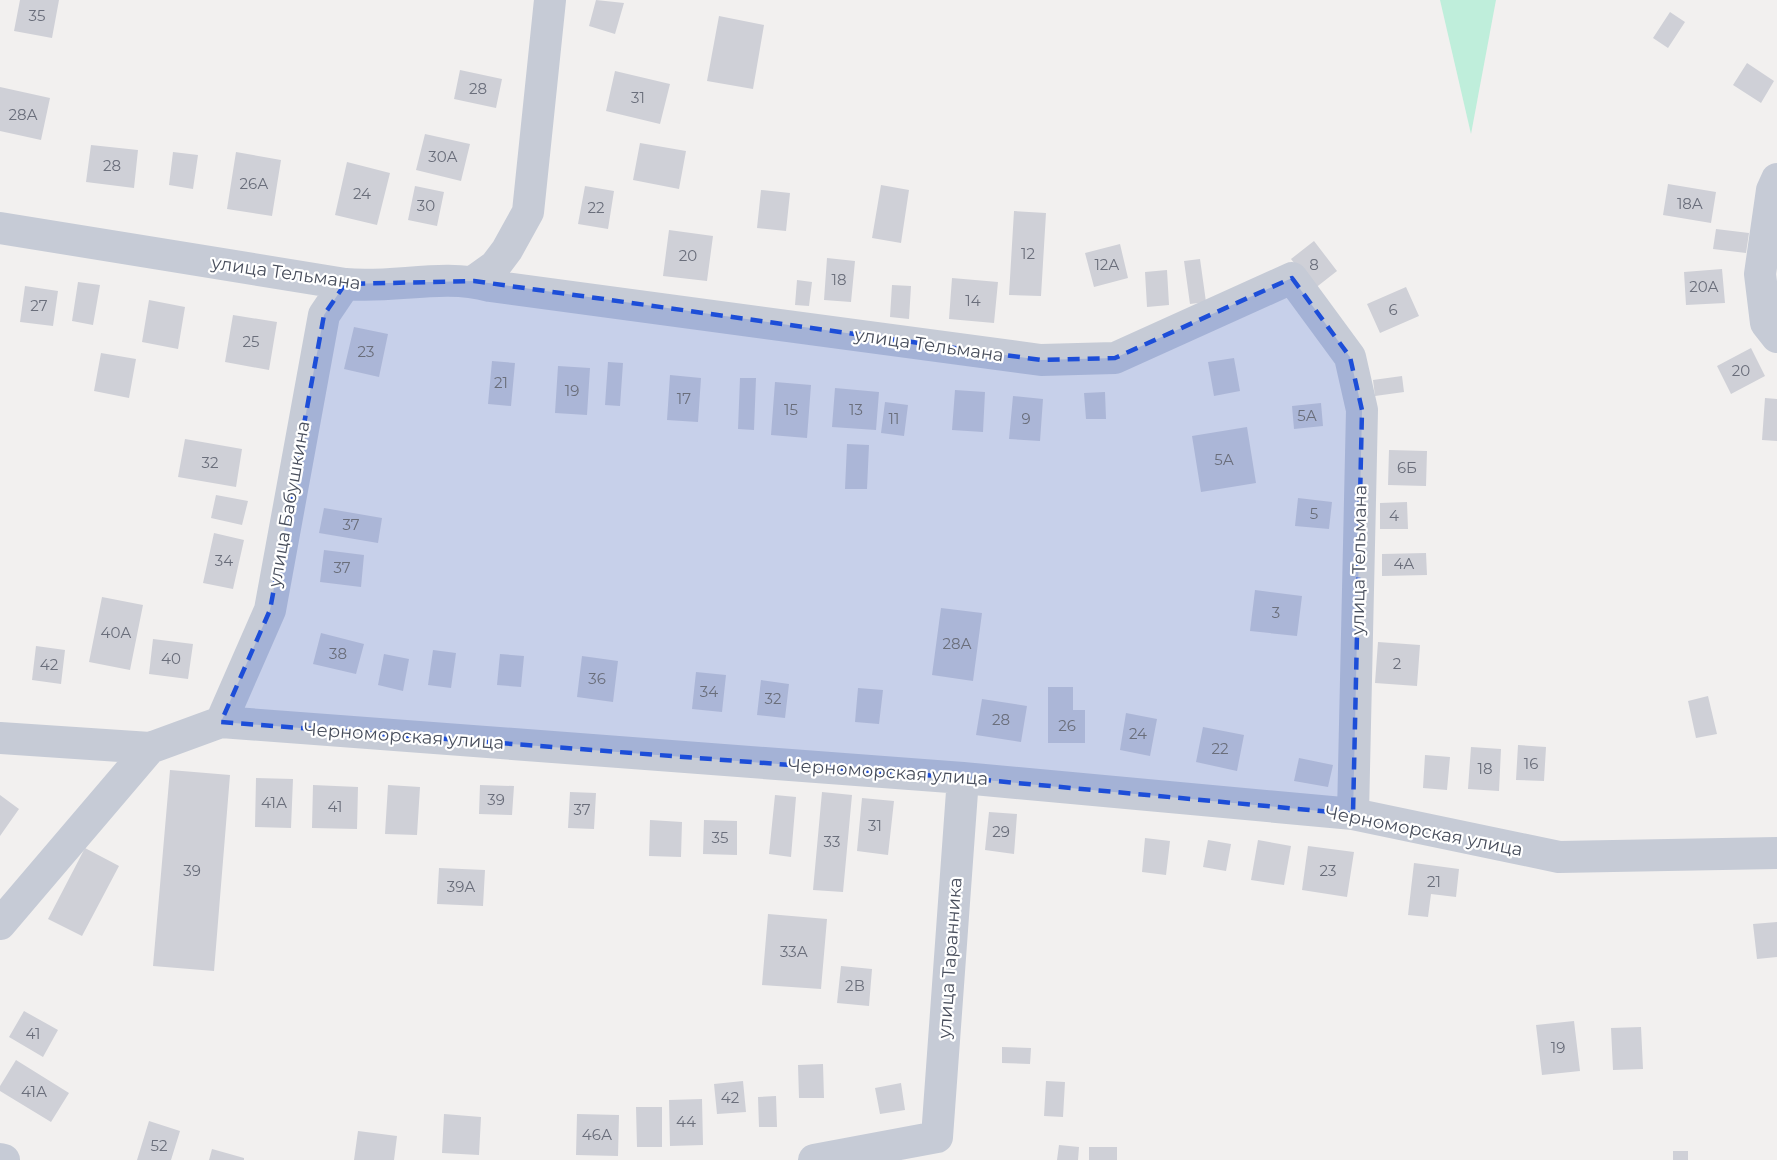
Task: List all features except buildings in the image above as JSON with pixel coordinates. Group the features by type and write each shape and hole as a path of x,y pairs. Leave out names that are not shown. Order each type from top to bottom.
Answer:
{"street":[{"path":"474,281 495,266 507,250 528,212 550,0"},
{"path":"1777,179 1772,190 1760,274 1766,323 1777,337"},
{"name":"улица Тельмана","path":"0,228 345,284 364,286 429,280 474,281 514,289 1041,360 1114,358 1292,278 1350,357 1362,410 1353,814"},
{"name":"улица Бабушкина","path":"221,722 270,610 324,315 345,284"},
{"name":"Черноморская улица","path":"0,738 150,748 221,722 963,778 1353,814 1559,857 1777,853"},
{"path":"0,924 150,748"},
{"name":"улица Таранника","path":"814,1160 937,1137 963,778"}],"highlighted area":[{"path":"1292,278 1350,357 1362,410 1353,814 963,778 221,722 270,610 324,315 345,284 474,281 1041,360 1115,358"}],"green space":[{"path":"1440,0 1496,0 1471,134"}]}
